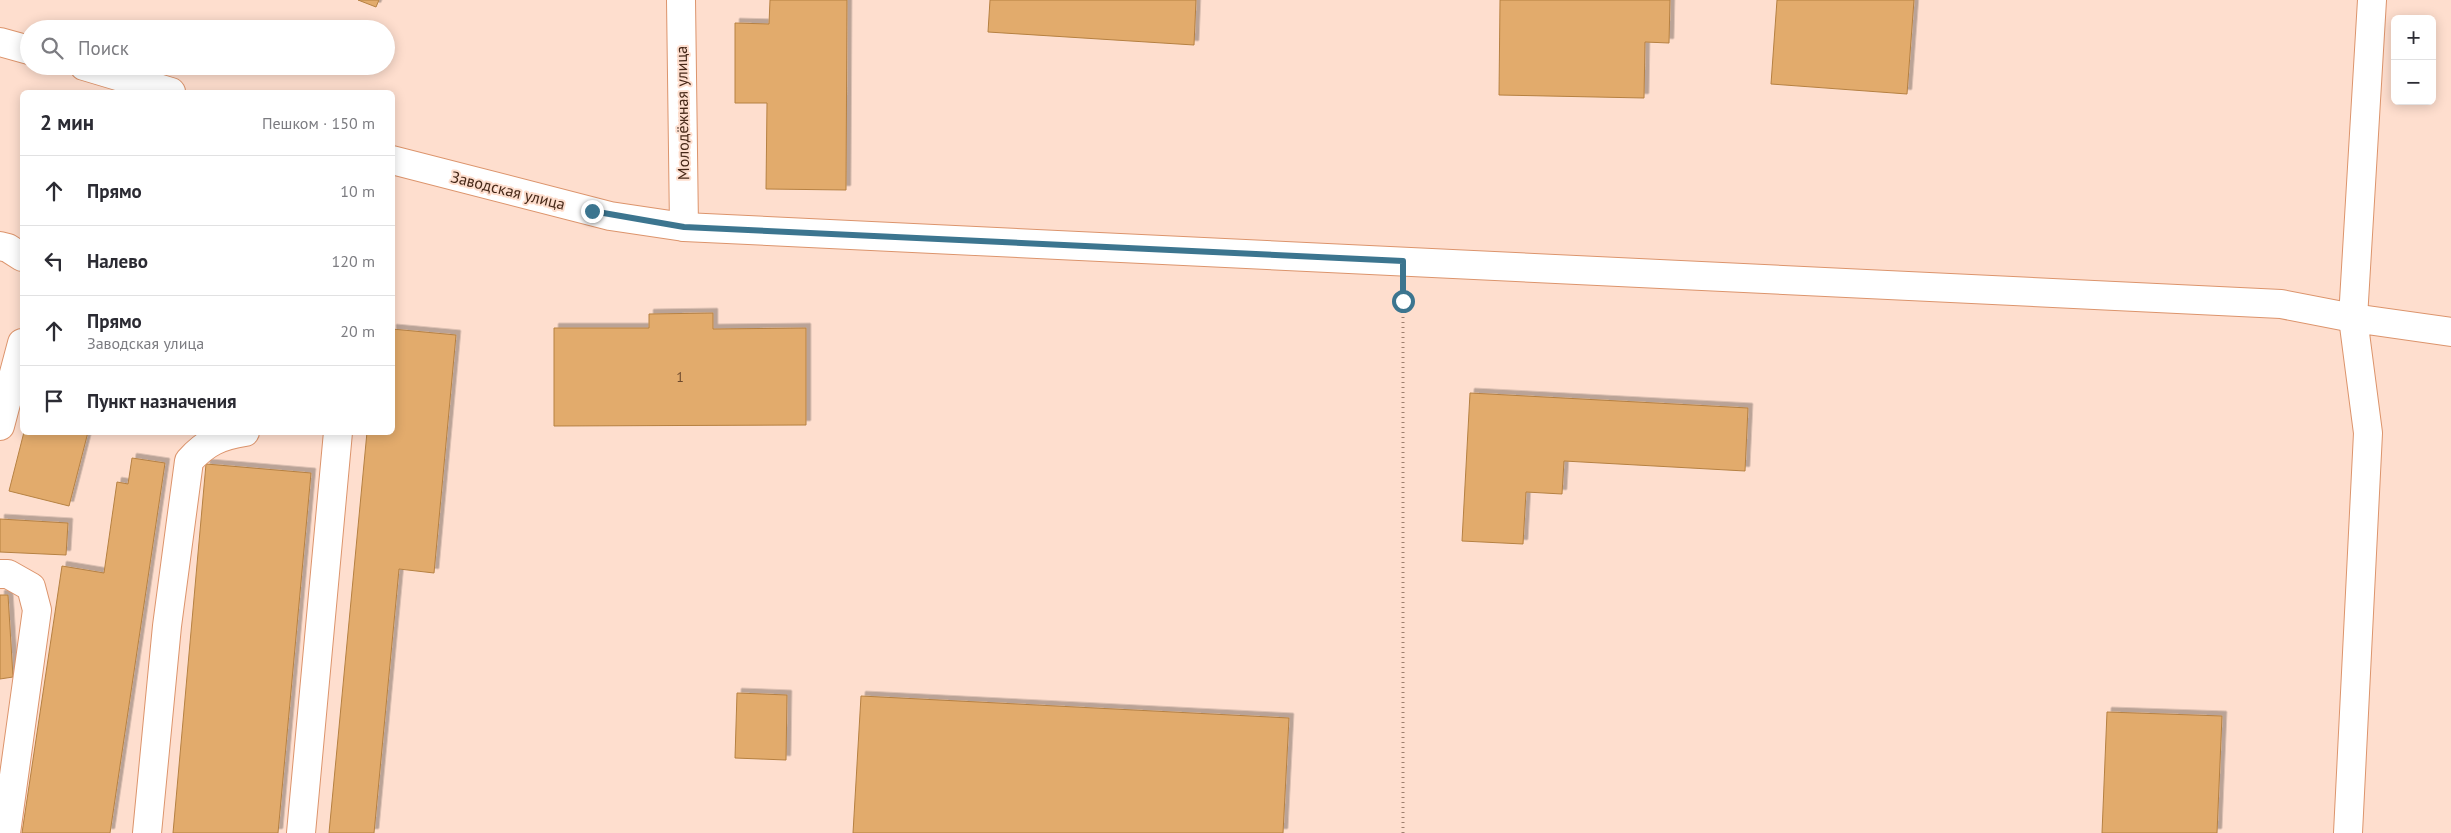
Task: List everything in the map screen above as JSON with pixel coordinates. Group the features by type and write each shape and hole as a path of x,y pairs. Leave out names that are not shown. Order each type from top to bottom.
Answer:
{"street":[{"name":"Молодёжная улица","path":"681,0 684,227"},
{"path":"2348,833 2368,433 2353,318 2372,0"},
{"path":"0,42 20,48"},
{"path":"114,75 164,90"},
{"name":"Заводская улица","path":"395,161 610,216 684,227 2281,304 2353,318 2451,332"},
{"path":"0,246 8,248 20,256"},
{"path":"0,426 20,351"},
{"path":"147,833 167,626 189,461 203,446 229,435"},
{"path":"301,833 338,435"},
{"path":"0,574 8,574 31,586 37,610 12,706 6,833"}],"path":[{"path":"1403,261 1403,833"}],"building":[{"path":"358,0 379,0 376,7"},
{"path":"770,0 847,0 846,190 766,189 767,103 735,103 735,23 769,24"},
{"path":"990,0 1196,0 1194,45 988,32"},
{"path":"1500,0 1670,0 1669,43 1645,42 1644,98 1499,95"},
{"path":"1777,0 1914,0 1907,94 1771,84"},
{"path":"713,313 713,329 806,328 806,425 554,426 554,328 649,328 649,314"},
{"path":"395,329 456,335 434,573 399,569 374,833 329,833 367,435 395,435"},
{"path":"1470,393 1748,408 1745,471 1564,461 1562,494 1526,492 1523,544 1462,541"},
{"path":"23,435 87,435 69,506 9,491"},
{"path":"132,458 165,463 110,833 22,833 62,566 104,573 117,482 128,484"},
{"path":"206,464 311,473 278,833 173,833"},
{"path":"0,519 68,523 66,555 0,552"},
{"path":"0,595 8,595 13,677 0,679"},
{"path":"737,693 787,695 786,760 735,758"},
{"path":"861,696 1289,718 1283,833 853,833"},
{"path":"2107,712 2222,716 2217,833 2102,833"}],"route":[{"path":"592,211 610,216 684,227 1403,261 1403,301"}]}
